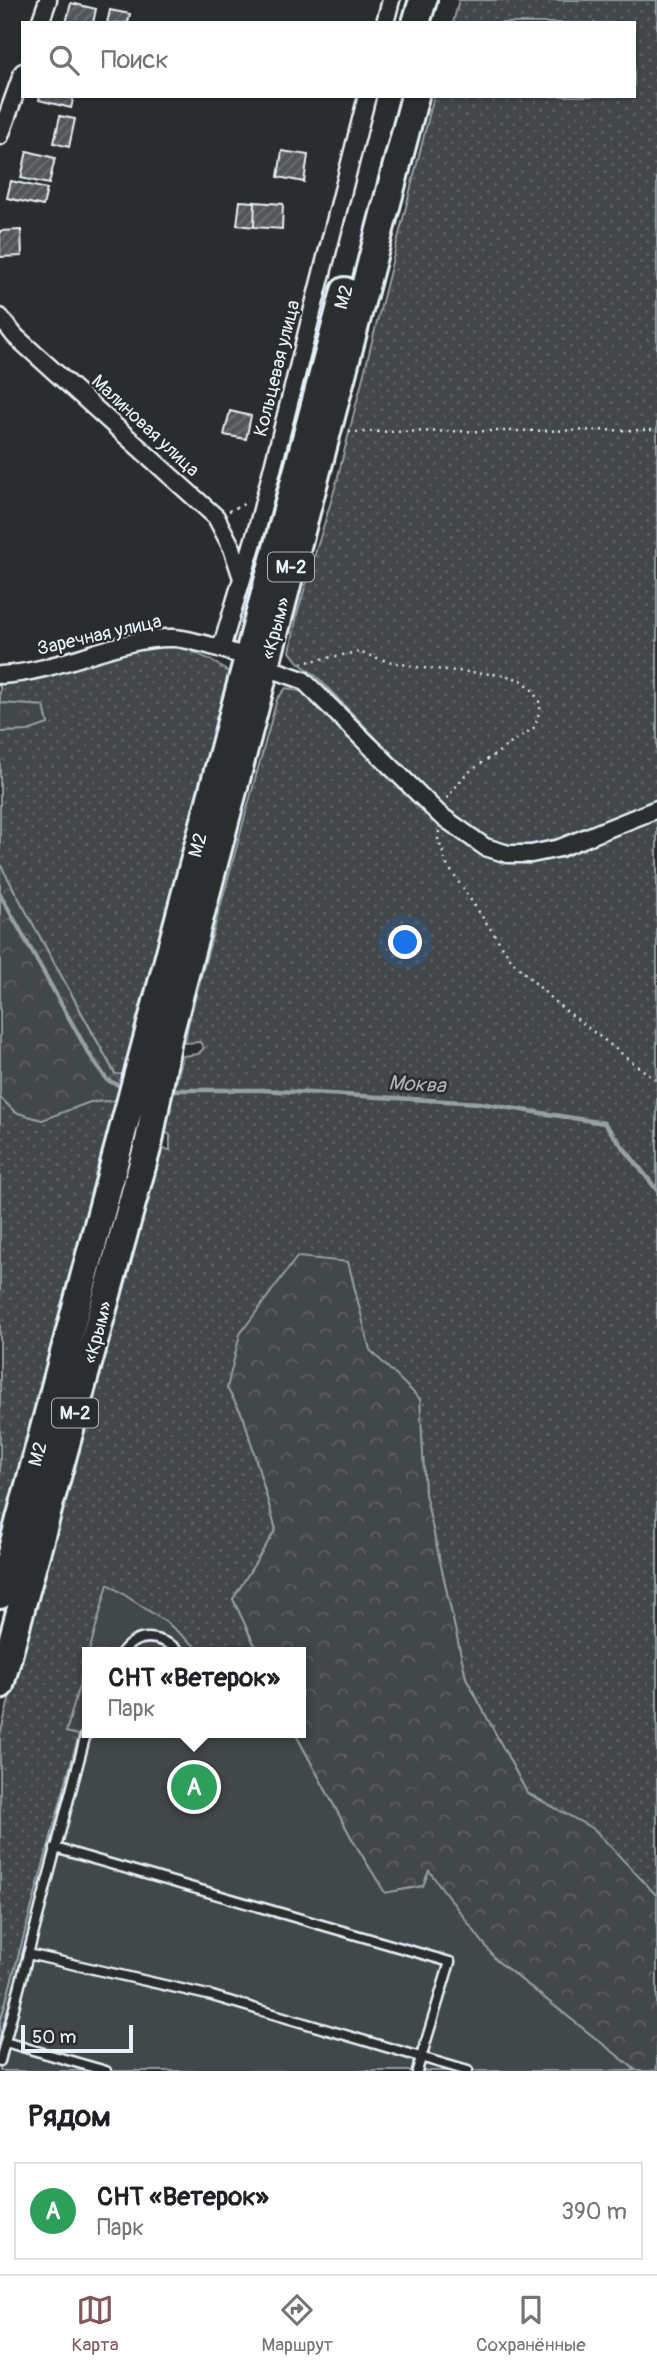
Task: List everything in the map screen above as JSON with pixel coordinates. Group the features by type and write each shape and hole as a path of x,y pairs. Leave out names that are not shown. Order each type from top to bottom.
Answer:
{"highway":[{"path":"417,21 423,0"},
{"path":"436,21 441,0"},
{"name":"М2","path":"0,1595 257,662 397,98"},
{"name":"«Крым»","path":"0,1685 149,1141 168,1039 414,98"}],"street":[{"path":"41,21 48,0"},
{"path":"386,21 391,0"},
{"path":"0,136 21,78"},
{"name":"Кольцевая улица","path":"221,649 266,494 366,98"},
{"name":"Малиновая улица","path":"0,317 15,336 216,517 232,548 242,579"},
{"name":"Заречная улица","path":"0,675 37,671 139,642 175,638 221,649 303,680 440,815 485,847 508,854 531,854 560,848 657,809"}],"lane":[{"path":"126,1647 139,1640 154,1637 168,1641 175,1647"},
{"path":"0,2060 85,1738"},
{"path":"55,1848 450,1962 418,2071"},
{"path":"27,1954 212,1996 468,2071"},
{"path":"5,2042 106,2071"}],"path":[{"path":"327,432 657,430"},
{"path":"216,517 266,494"},
{"path":"299,663 358,652 422,668 504,675 521,680 531,688 541,705 535,727 466,774 440,805 438,839 447,866 513,962 555,1002 657,1081"}],"green space":[{"path":"459,0 657,0 657,803 559,843 517,848 490,841 441,805 290,652 297,614 335,488 433,98 636,98 636,21 454,21"},
{"path":"174,643 211,660 231,674 134,1075 116,1075 0,864 0,732 28,731 48,723 44,706 0,703 0,676 93,656"},
{"path":"286,688 308,693 504,860 657,813 657,1896 594,1830 527,1793 466,1678 425,1494 420,1399 370,1351 348,1262 227,1388 244,1418 276,1530 233,1599 256,1647 196,1647 167,1623 108,1585 91,1647 82,1647 82,1678 67,1732 79,1735 0,2023 0,1735 158,1148 170,1150 170,1135 164,1131 183,1056 198,1054 204,1048 200,1042 185,1043 188,1025 277,699"},
{"path":"0,703 44,706 48,724 28,731 0,732"},
{"path":"0,864 115,1074 134,1075 126,1100 90,1102 42,1120 15,1112 0,1097"},
{"path":"0,1097 15,1112 42,1120 90,1102 126,1100 0,1597"},
{"path":"297,1257 348,1262 370,1350 420,1399 425,1494 466,1678 527,1793 594,1829 657,1896 657,2071 637,2071 496,1960 429,1871 423,1886 385,1893 352,1839 298,1738 306,1738 306,1647 256,1647 233,1599 276,1529 244,1418 227,1388 240,1334"},
{"path":"108,1584 167,1623 196,1647 90,1647"},
{"path":"82,1676 82,1738 298,1738 352,1839 385,1893 423,1886 429,1871 496,1960 634,2071 0,2071 0,2023 79,1735 66,1732"}],"building":[{"path":"71,3 96,9 93,21 66,21"},
{"path":"110,10 130,14 128,21 107,21"},
{"path":"40,98 74,98 71,108"},
{"path":"60,116 75,119 69,147 54,143"},
{"path":"27,151 55,158 49,184 21,178"},
{"path":"282,151 308,155 304,182 278,177"},
{"path":"11,181 47,189 43,206 7,198"},
{"path":"240,201 255,202 254,227 237,225"},
{"path":"255,202 283,204 282,229 254,227"},
{"path":"21,230 22,256 0,257 0,231"},
{"path":"230,411 251,416 246,439 224,435"}],"waterway":[{"name":"Моква","path":"0,894 88,1052 107,1080 125,1088"},
{"name":"Моква","path":"167,1090 261,1090 479,1103 604,1123 657,1190"}],"place":[{"name":"СНТ «Ветерок»","path":"194,1787"}]}
